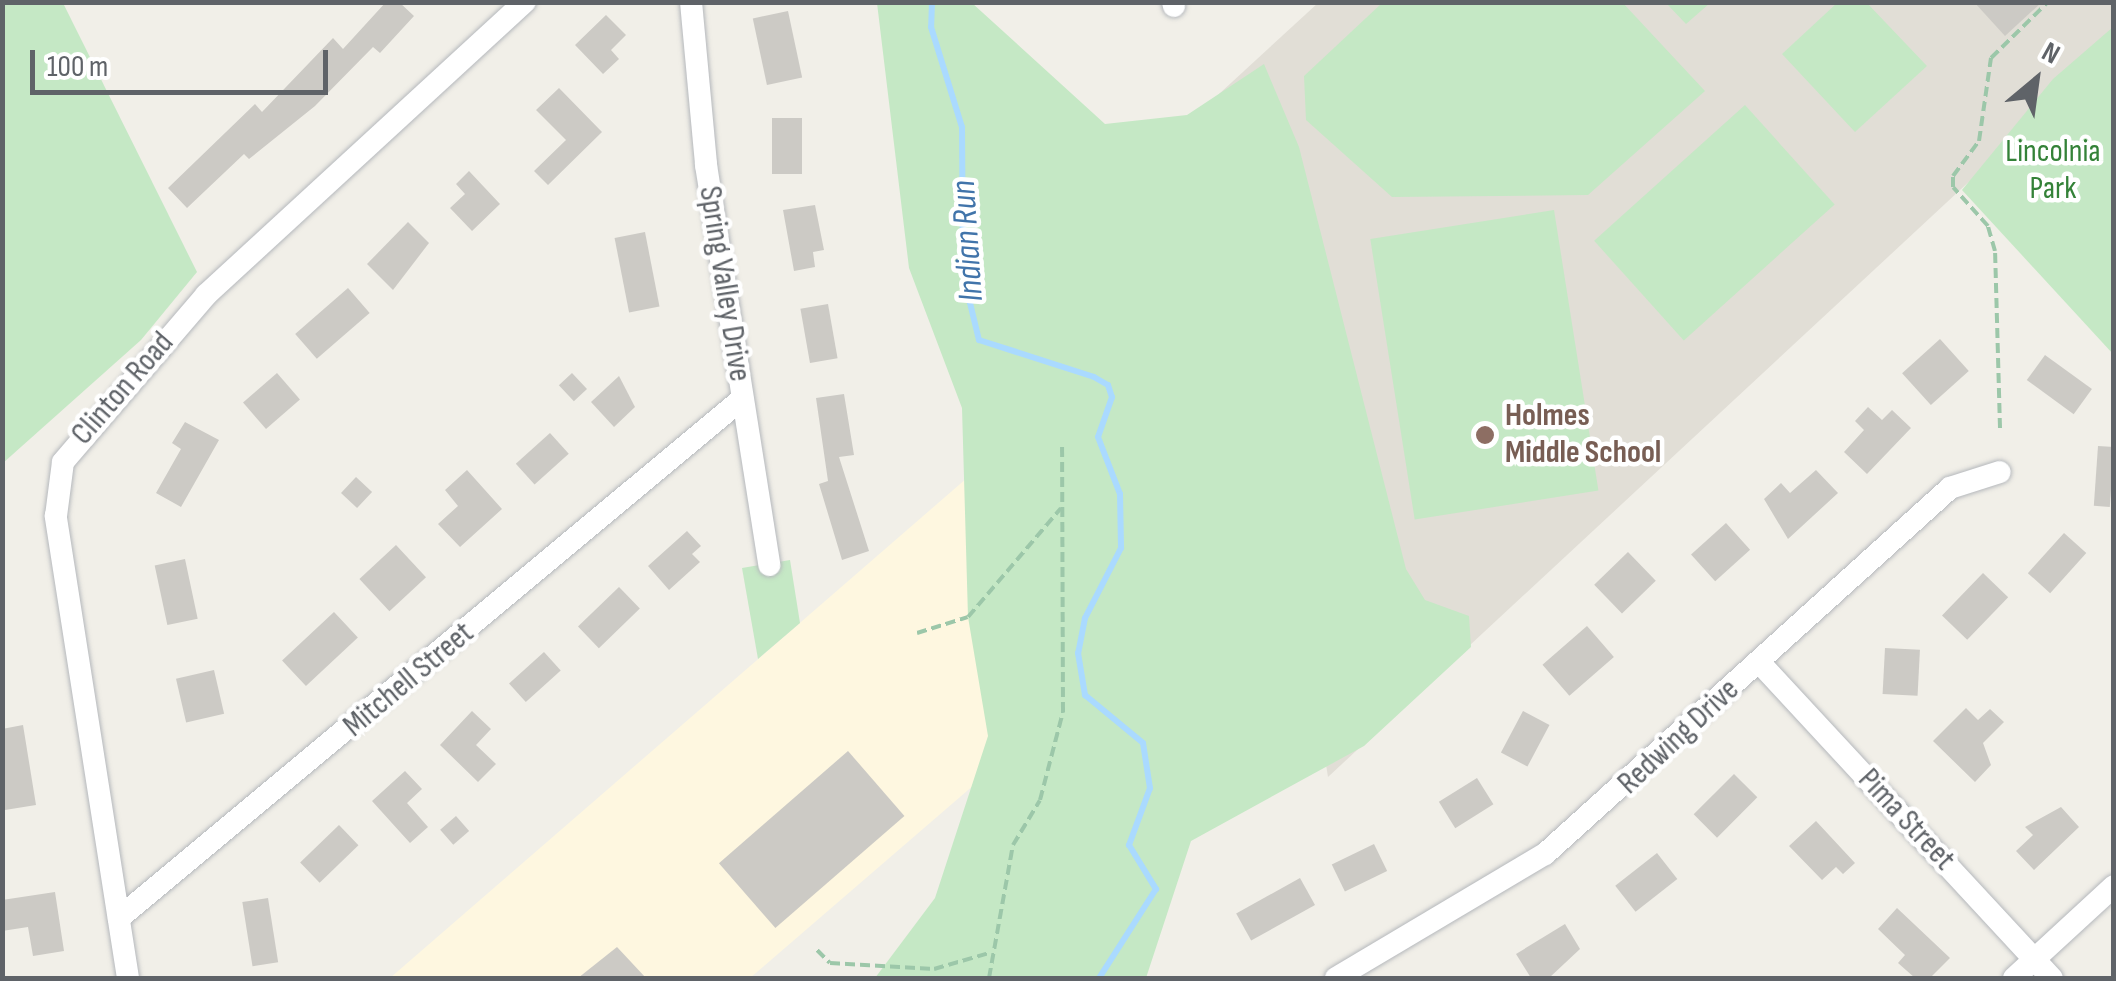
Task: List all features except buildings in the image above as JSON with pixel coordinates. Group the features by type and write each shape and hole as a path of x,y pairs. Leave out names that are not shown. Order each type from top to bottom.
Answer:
{"street":[{"name":"Clinton Road","path":"120,918 56,516 63,462 206,296 525,2"},
{"name":"Spring Valley Drive","path":"690,2 706,165 770,565"},
{"name":"Mitchell Street","path":"120,918 742,399"},
{"name":"Redwing Drive","path":"1336,978 1546,854 1950,488 2000,472"},
{"name":"Pima Street","path":"1760,662 2052,978"},
{"path":"2014,978 2114,886"},
{"path":"120,918 128,978"}],"path":[{"path":"2000,428 1994,250 1988,226 1954,187 1954,176 1978,141 1991,58 2048,2"},
{"path":"989,978 988,953 1013,845 1040,800 1063,712 1062,446"},
{"path":"918,633 968,618 1060,508"},
{"path":"817,950 830,963 934,969 988,953"}],"shaded area":[{"name":"Holmes Middle School","path":"1318,3 2113,3 2113,48 1328,777 1219,94"},
{"path":"997,452 1018,747 750,978 390,978"}],"green space":[{"path":"3,2 63,3 197,272 141,340 3,463"},
{"path":"1622,2 1705,91 1588,195 1392,197 1306,120 1304,76 1382,3"},
{"path":"877,3 972,3 1105,124 1187,115 1264,64 1299,147 1406,569 1425,600 1469,616 1471,647 1364,746 1191,841 1146,978 875,978 935,898 988,736 968,617 962,408 909,268"},
{"path":"1666,3 1710,3 1686,24"},
{"path":"1837,3 1867,3 1927,66 1855,132 1782,54"},
{"name":"Lincolnia Park","path":"2113,27 2113,354 1962,190 2053,79"},
{"path":"1745,105 1835,205 1684,340 1594,241"},
{"path":"1554,210 1598,491 1415,520 1370,239"},
{"path":"790,560 800,623 758,659 742,568"}],"waterway":[{"name":"Indian Run","path":"932,2 931,27 962,127 963,274 979,340 1094,377 1108,385 1112,397 1098,437 1120,494 1121,548 1085,618 1078,653 1085,695 1143,743 1150,788 1129,845 1156,889 1099,978"}],"place":[{"name":"Holmes Middle School","path":"1485,435"}]}
